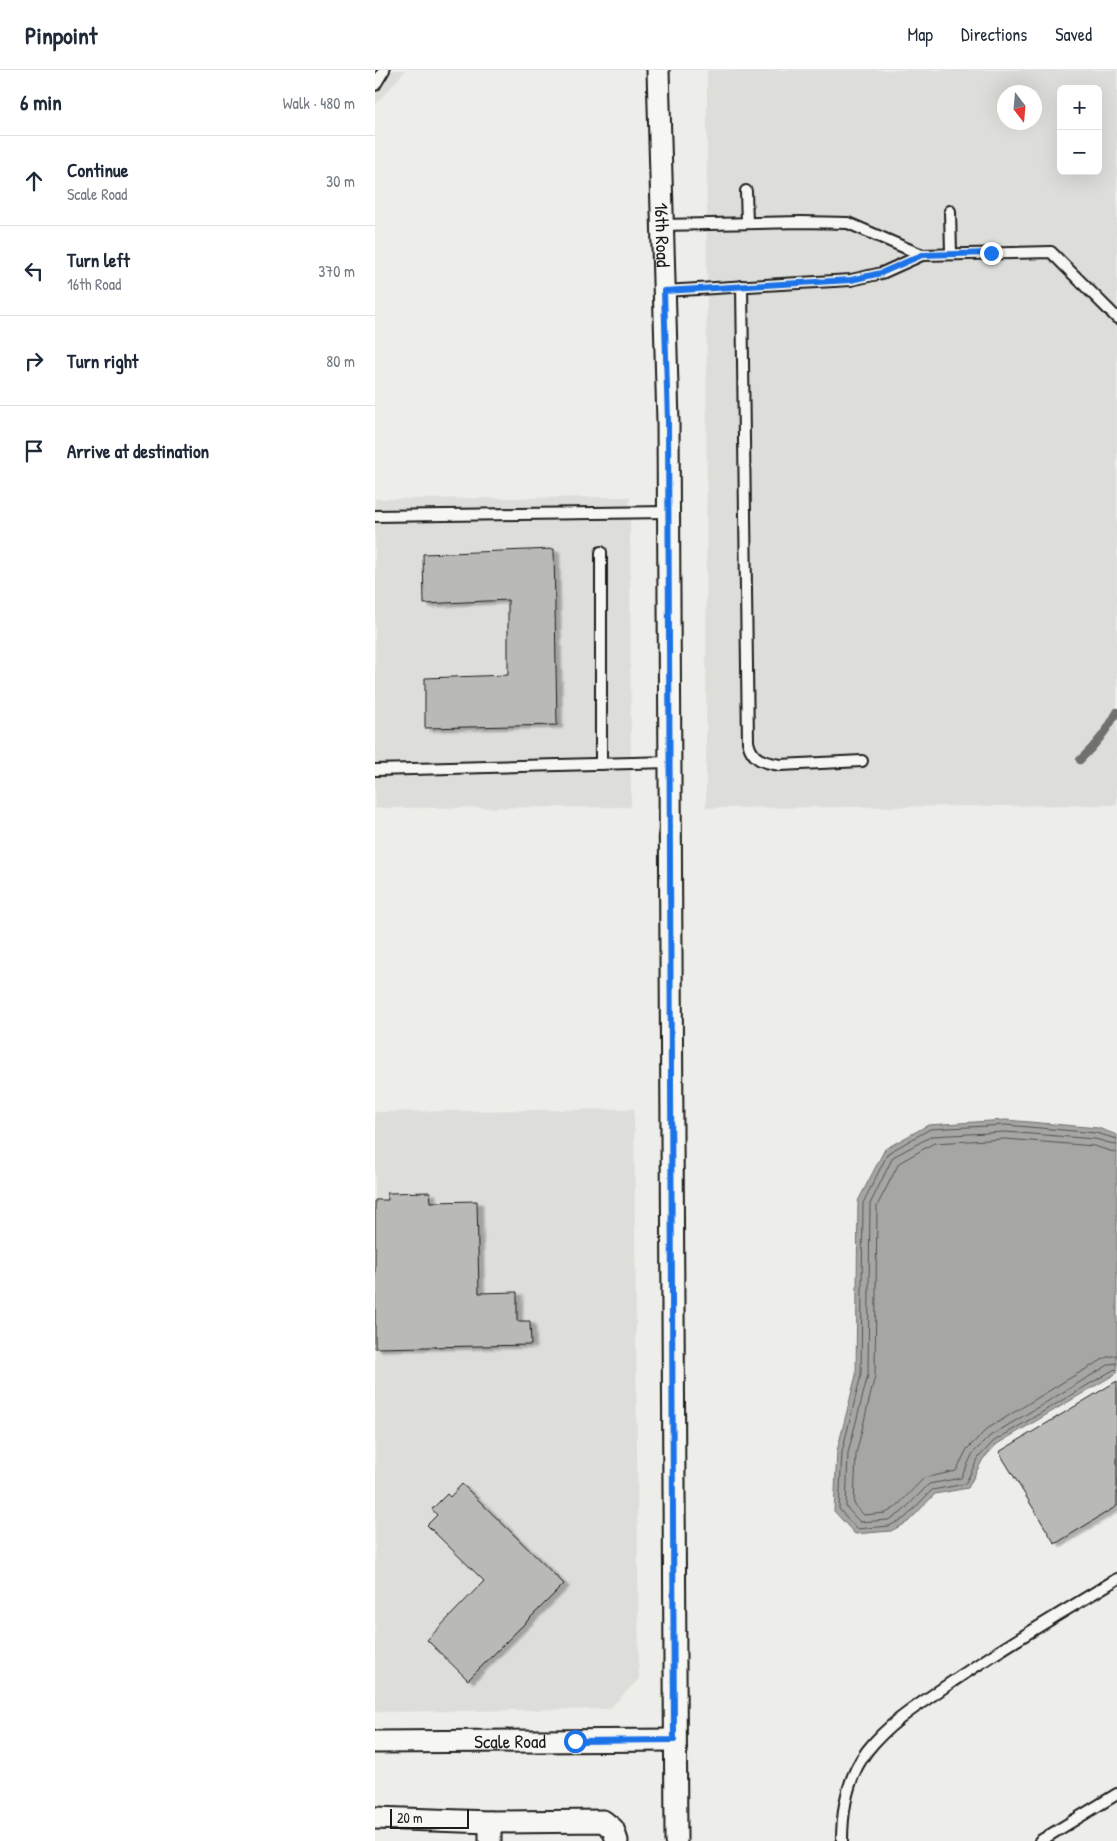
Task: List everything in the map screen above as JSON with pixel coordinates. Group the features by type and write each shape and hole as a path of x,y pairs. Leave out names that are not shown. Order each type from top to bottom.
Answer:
{"street":[{"name":"16th Road","path":"658,70 669,512 675,1841"},
{"name":"Scale Road","path":"375,1742 674,1740"},
{"path":"375,1818 490,1831 603,1821 613,1829 617,1841"}],"lane":[{"path":"375,85 384,70"},
{"path":"746,191 747,223"},
{"path":"950,211 951,253"},
{"path":"662,225 848,223 922,255"},
{"path":"664,291 851,280 881,273 922,255 1051,252 1117,318"},
{"path":"742,286 748,742 750,751 754,756 780,765 862,762"},
{"path":"375,516 669,512"},
{"path":"601,552 601,764"},
{"path":"375,770 670,762"},
{"path":"842,1841 842,1827 847,1796 853,1777 867,1752 888,1729 915,1707 973,1667 1117,1580"},
{"path":"1040,1841 1117,1794"}],"shaded area":[{"path":"375,70 406,70 375,105"},
{"path":"707,70 1117,70 1117,805 706,808"},
{"path":"630,497 631,807 375,808 375,499"},
{"path":"634,1109 639,1679 609,1709 375,1712 375,1112"}],"water":[{"path":"1006,1120 1098,1128 1117,1135 1117,1373 997,1444 983,1459 968,1488 935,1494 908,1522 891,1531 855,1534 834,1511 837,1451 856,1375 858,1201 885,1149 928,1125"}],"building":[{"path":"554,549 557,725 425,728 425,678 508,675 508,600 424,604 423,554"},
{"path":"430,1192 431,1202 477,1201 479,1293 517,1292 517,1321 530,1321 531,1345 375,1348 375,1200 388,1200 387,1193"},
{"path":"1117,1381 1117,1506 1055,1544 999,1452"},
{"path":"462,1484 564,1584 468,1680 427,1640 484,1581 427,1525 437,1515 432,1509 447,1494 450,1497"}],"waterway":[{"path":"1080,760 1100,738 1117,712"}],"route":[{"path":"575,1741 674,1740 668,422 664,291 851,280 881,273 922,255 991,253"}]}
